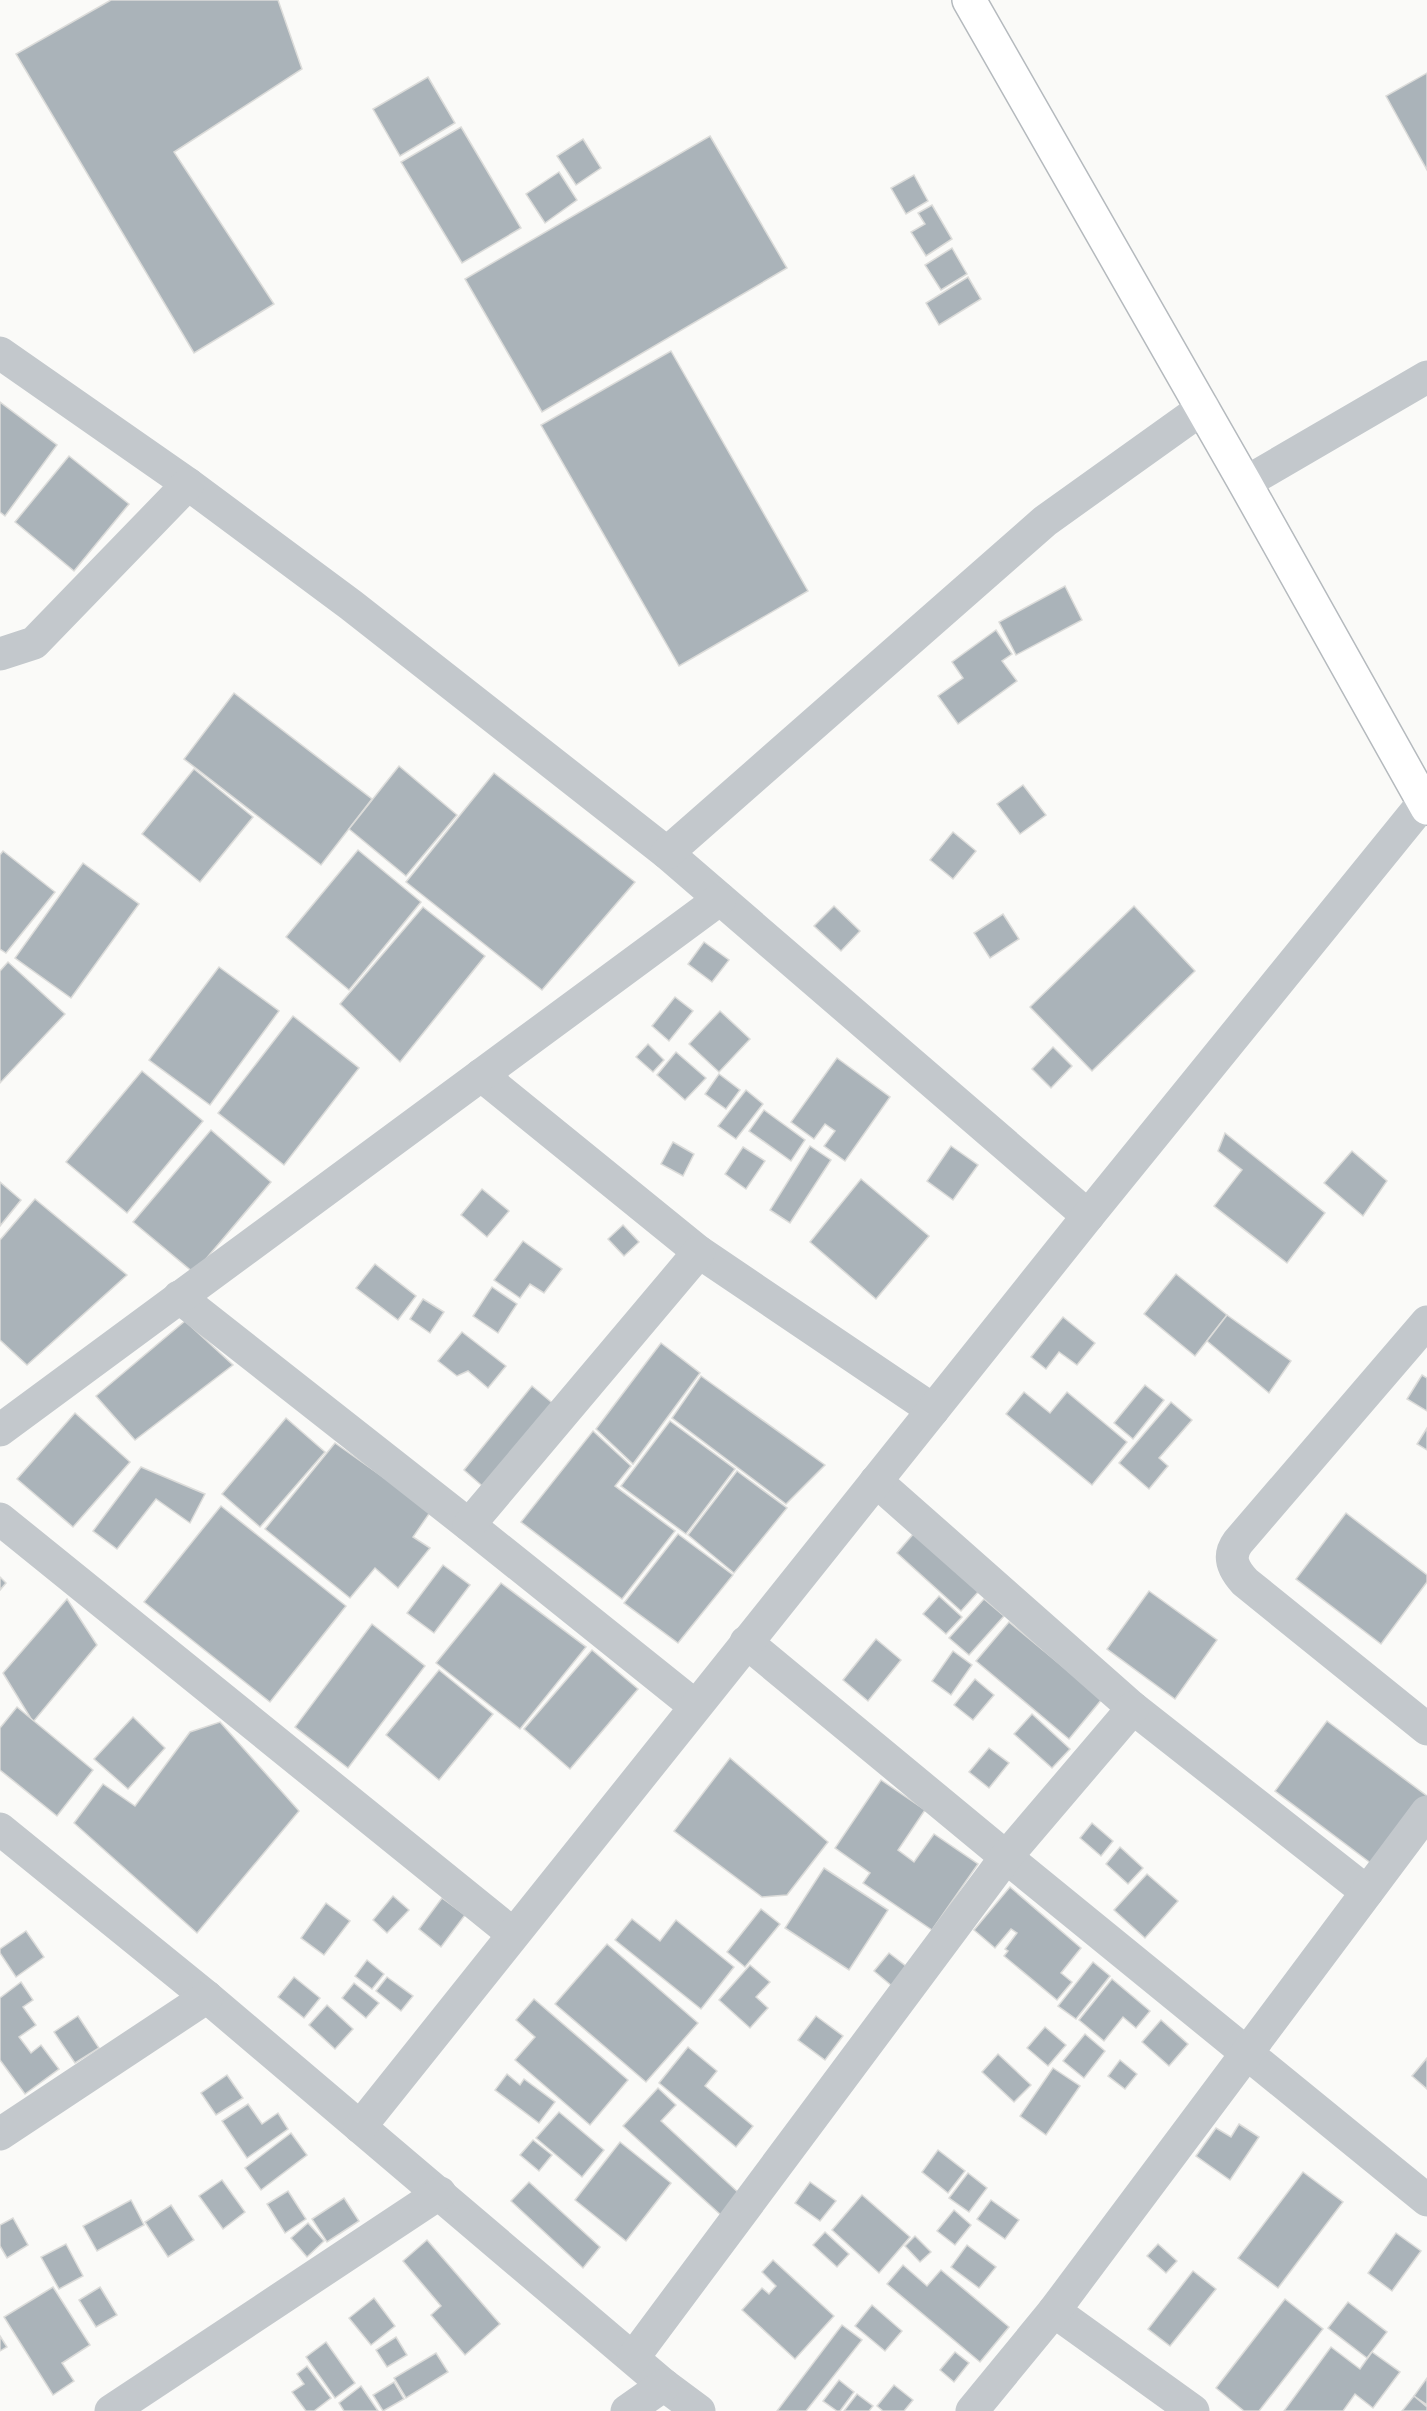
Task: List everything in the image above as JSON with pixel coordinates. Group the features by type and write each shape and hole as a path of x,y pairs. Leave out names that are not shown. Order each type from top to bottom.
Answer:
{"main road":[{"path":"969,0 1203,408 1425,805"}],"street":[{"path":"0,353 188,484 351,605 667,853 1088,1216"},
{"path":"1245,483 1427,377"},
{"path":"667,853 1044,521 1203,408"},
{"path":"0,654 34,643 188,484"},
{"path":"360,2127 1088,1216 1425,805"},
{"path":"0,1430 720,899"},
{"path":"481,1075 699,1252 933,1410"},
{"path":"469,1525 699,1252"},
{"path":"179,1298 469,1525 695,1706"},
{"path":"1427,1322 1232,1550 1232,1563 1245,1582 1427,1729"},
{"path":"876,1481 1133,1708 1367,1892"},
{"path":"0,1519 513,1934"},
{"path":"746,1642 1427,2200"},
{"path":"633,2358 1006,1857 1133,1708"},
{"path":"972,2411 1054,2311 1367,1892 1416,1849 1427,1812"},
{"path":"0,1828 207,1997 664,2385 699,2411"},
{"path":"0,2134 207,1997"},
{"path":"111,2411 440,2193"},
{"path":"1054,2311 1193,2411"},
{"path":"627,2411 664,2385"}],"building":[{"path":"111,0 278,0 302,69 174,152 274,304 194,353 16,54"},
{"path":"1427,73 1427,170 1386,96"},
{"path":"428,77 455,123 400,156 373,109"},
{"path":"461,127 521,228 462,263 401,162"},
{"path":"710,136 787,268 542,412 465,279"},
{"path":"583,139 601,168 576,185 557,156"},
{"path":"559,172 577,200 545,223 526,194"},
{"path":"914,175 928,201 906,214 891,188"},
{"path":"932,205 952,239 926,256 911,232 925,224 918,213"},
{"path":"952,248 967,274 941,290 925,265"},
{"path":"968,277 981,299 939,325 926,303"},
{"path":"671,351 808,591 679,666 541,425"},
{"path":"0,402 57,445 5,516 0,512"},
{"path":"69,456 129,504 74,571 15,522"},
{"path":"1065,586 1082,620 1016,655 999,622"},
{"path":"996,630 1012,654 1002,661 1017,681 958,724 938,696 963,678 952,662"},
{"path":"234,693 372,799 321,865 184,759"},
{"path":"399,766 457,815 406,876 349,829"},
{"path":"194,769 253,817 200,882 142,834"},
{"path":"494,773 635,882 542,990 406,882"},
{"path":"1023,785 1046,815 1020,834 997,804"},
{"path":"953,832 976,851 953,879 930,860"},
{"path":"358,850 421,902 349,990 286,937"},
{"path":"3,851 55,892 6,953 0,949 0,855"},
{"path":"83,863 139,904 71,998 15,958"},
{"path":"834,906 860,931 841,951 814,926"},
{"path":"1134,906 1195,971 1092,1071 1030,1007"},
{"path":"423,907 485,956 400,1062 340,1004"},
{"path":"1003,914 1019,939 990,958 974,933"},
{"path":"704,942 729,960 712,982 688,964"},
{"path":"8,962 65,1014 0,1083 0,971"},
{"path":"219,967 279,1011 210,1105 149,1060"},
{"path":"675,997 693,1011 669,1041 652,1026"},
{"path":"720,1011 750,1039 719,1072 689,1044"},
{"path":"293,1016 359,1068 284,1165 218,1113"},
{"path":"648,1044 664,1060 653,1072 636,1057"},
{"path":"1053,1047 1072,1066 1051,1088 1032,1069"},
{"path":"676,1052 706,1078 685,1100 657,1075"},
{"path":"837,1058 890,1097 845,1161 824,1146 835,1131 825,1124 814,1139 791,1122"},
{"path":"142,1071 203,1121 127,1213 66,1162"},
{"path":"719,1074 740,1090 726,1109 705,1094"},
{"path":"746,1090 763,1104 736,1139 718,1126"},
{"path":"764,1110 805,1140 791,1161 749,1131"},
{"path":"211,1130 271,1182 194,1273 133,1222"},
{"path":"1225,1133 1325,1213 1287,1263 1214,1206 1242,1170 1218,1151"},
{"path":"673,1142 694,1154 683,1176 661,1164"},
{"path":"810,1146 831,1160 790,1223 770,1210"},
{"path":"951,1146 978,1165 953,1200 927,1181"},
{"path":"743,1147 765,1161 746,1189 725,1174"},
{"path":"1352,1151 1387,1181 1363,1216 1324,1183"},
{"path":"861,1179 929,1236 876,1299 810,1242"},
{"path":"0,1182 21,1200 0,1226"},
{"path":"482,1189 509,1211 487,1237 461,1215"},
{"path":"35,1199 127,1275 27,1365 0,1340 0,1240"},
{"path":"623,1225 639,1242 624,1256 608,1239"},
{"path":"523,1241 562,1269 544,1293 530,1284 520,1298 494,1280"},
{"path":"375,1264 416,1296 398,1320 356,1288"},
{"path":"1176,1274 1227,1315 1195,1356 1144,1314"},
{"path":"492,1287 517,1304 498,1333 473,1316"},
{"path":"423,1299 444,1312 430,1333 410,1319"},
{"path":"1227,1315 1291,1361 1269,1393 1207,1341"},
{"path":"1063,1317 1095,1343 1077,1365 1059,1352 1046,1369 1031,1357"},
{"path":"185,1321 233,1365 135,1440 96,1396"},
{"path":"462,1332 506,1366 488,1388 468,1371 457,1376 438,1361"},
{"path":"661,1343 700,1373 633,1464 596,1429"},
{"path":"1422,1375 1427,1378 1427,1411 1407,1399"},
{"path":"701,1376 825,1465 786,1504 672,1418"},
{"path":"1145,1385 1164,1400 1133,1439 1114,1423"},
{"path":"532,1386 556,1406 488,1491 464,1470"},
{"path":"1024,1392 1050,1413 1067,1392 1127,1442 1092,1485 1006,1414"},
{"path":"1171,1402 1192,1420 1159,1458 1168,1466 1149,1489 1119,1463"},
{"path":"75,1413 130,1462 73,1527 17,1479"},
{"path":"286,1418 325,1452 260,1527 222,1494"},
{"path":"670,1421 735,1469 686,1534 621,1486"},
{"path":"1427,1428 1427,1450 1417,1444"},
{"path":"593,1431 631,1466 615,1486 675,1531 622,1599 521,1522"},
{"path":"335,1443 431,1511 413,1537 430,1548 398,1588 375,1568 350,1598 265,1529"},
{"path":"141,1467 205,1494 190,1523 156,1499 117,1549 93,1531"},
{"path":"737,1471 787,1508 734,1573 688,1535"},
{"path":"221,1506 346,1606 270,1702 144,1602"},
{"path":"1346,1513 1427,1575 1427,1582 1381,1644 1296,1579"},
{"path":"915,1532 979,1591 961,1611 897,1553"},
{"path":"678,1534 733,1575 678,1643 624,1603"},
{"path":"443,1565 470,1585 434,1633 407,1613"},
{"path":"0,1577 6,1583 0,1590"},
{"path":"501,1583 586,1647 520,1729 436,1663"},
{"path":"1149,1591 1217,1640 1175,1699 1107,1649"},
{"path":"939,1596 962,1617 946,1634 923,1614"},
{"path":"67,1599 97,1645 33,1722 3,1673"},
{"path":"984,1599 1004,1616 969,1655 949,1638"},
{"path":"1009,1622 1102,1699 1069,1739 976,1661"},
{"path":"372,1624 425,1666 348,1768 295,1727"},
{"path":"876,1639 901,1660 868,1701 843,1680"},
{"path":"592,1650 638,1689 570,1769 524,1729"},
{"path":"953,1651 972,1665 951,1695 932,1681"},
{"path":"439,1670 493,1714 439,1780 386,1735"},
{"path":"975,1679 994,1695 973,1720 954,1705"},
{"path":"17,1707 93,1770 57,1816 0,1770 0,1728"},
{"path":"1032,1714 1070,1749 1052,1768 1014,1734"},
{"path":"133,1717 165,1748 128,1789 94,1759"},
{"path":"1327,1721 1427,1796 1376,1867 1275,1791"},
{"path":"220,1722 299,1811 197,1933 74,1823 103,1784 135,1806 190,1732"},
{"path":"989,1748 1009,1763 989,1788 969,1772"},
{"path":"730,1758 828,1842 787,1895 762,1897 674,1831"},
{"path":"881,1780 925,1810 898,1850 914,1862 934,1834 978,1864 932,1930 863,1883 870,1873 835,1848"},
{"path":"1092,1823 1113,1841 1101,1856 1080,1838"},
{"path":"1120,1847 1143,1868 1128,1884 1106,1864"},
{"path":"824,1868 888,1910 849,1970 785,1928"},
{"path":"1147,1874 1178,1901 1145,1938 1114,1910"},
{"path":"1010,1887 1081,1948 1061,1973 1072,1982 1057,2000 1004,1956 1008,1951 1005,1949 1017,1933 1011,1929 995,1948 974,1930"},
{"path":"393,1896 409,1910 387,1933 373,1920"},
{"path":"442,1898 465,1915 441,1947 419,1929"},
{"path":"326,1903 350,1921 324,1955 301,1938"},
{"path":"761,1909 780,1924 745,1967 727,1952"},
{"path":"632,1919 660,1941 676,1920 734,1967 701,2009 615,1940"},
{"path":"26,1931 44,1957 16,1977 0,1953 0,1949"},
{"path":"607,1944 698,2023 646,2082 555,2004"},
{"path":"889,1953 907,1967 892,1986 874,1971"},
{"path":"367,1960 384,1974 372,1989 355,1976"},
{"path":"1093,1962 1110,1976 1076,2019 1058,2006"},
{"path":"750,1965 770,1982 756,1997 768,2008 750,2028 719,2000"},
{"path":"294,1977 320,1998 304,2018 278,1997"},
{"path":"387,1977 413,1996 401,2011 376,1991"},
{"path":"1112,1979 1150,2011 1136,2028 1123,2017 1104,2041 1079,2020"},
{"path":"21,1982 33,2000 23,2007 36,2025 19,2037 31,2053 41,2045 59,2069 25,2094 0,2060 0,1998"},
{"path":"354,1983 379,2003 366,2018 342,1998"},
{"path":"534,1999 628,2080 590,2125 515,2060 535,2037 516,2020"},
{"path":"327,2005 353,2029 335,2049 309,2025"},
{"path":"78,2016 99,2048 75,2063 54,2032"},
{"path":"816,2016 843,2036 825,2060 798,2040"},
{"path":"1161,2020 1188,2044 1169,2066 1142,2042"},
{"path":"1045,2027 1066,2045 1048,2066 1027,2048"},
{"path":"1085,2034 1105,2051 1084,2078 1063,2061"},
{"path":"688,2047 717,2071 705,2086 753,2126 736,2147 659,2083"},
{"path":"998,2054 1031,2085 1014,2102 982,2072"},
{"path":"1427,2058 1427,2089 1412,2076"},
{"path":"1120,2060 1137,2074 1125,2089 1108,2076"},
{"path":"1053,2068 1080,2086 1046,2135 1020,2116"},
{"path":"507,2074 520,2085 524,2079 555,2102 539,2123 495,2090"},
{"path":"227,2075 243,2098 216,2115 201,2093"},
{"path":"658,2088 676,2105 661,2121 741,2195 722,2216 623,2126"},
{"path":"248,2104 262,2124 278,2113 288,2129 247,2158 222,2121"},
{"path":"559,2112 604,2150 582,2177 536,2138"},
{"path":"1239,2124 1259,2137 1230,2180 1196,2156 1216,2128 1231,2137"},
{"path":"291,2133 307,2155 261,2190 245,2168"},
{"path":"533,2140 552,2155 539,2171 520,2155"},
{"path":"620,2142 671,2183 626,2241 575,2200"},
{"path":"938,2150 965,2171 948,2193 922,2172"},
{"path":"1303,2172 1343,2202 1278,2288 1238,2258"},
{"path":"968,2173 987,2188 969,2212 949,2198"},
{"path":"222,2180 245,2212 223,2229 199,2196"},
{"path":"529,2182 600,2247 583,2268 511,2201"},
{"path":"810,2182 836,2201 820,2221 795,2203"},
{"path":"288,2191 306,2219 285,2233 267,2204"},
{"path":"862,2195 910,2237 879,2273 832,2230"},
{"path":"344,2198 359,2221 327,2242 312,2219"},
{"path":"131,2200 144,2225 97,2251 83,2226"},
{"path":"991,2200 1019,2220 1005,2239 977,2219"},
{"path":"171,2205 194,2240 168,2257 145,2222"},
{"path":"954,2210 971,2225 955,2245 937,2231"},
{"path":"13,2218 28,2245 7,2258 0,2246 0,2225"},
{"path":"308,2223 324,2241 307,2257 291,2238"},
{"path":"825,2232 849,2254 837,2267 813,2245"},
{"path":"1396,2233 1421,2251 1392,2291 1368,2273"},
{"path":"915,2236 931,2252 920,2262 905,2246"},
{"path":"427,2240 500,2324 465,2355 431,2315 441,2306 403,2261"},
{"path":"66,2244 83,2276 59,2289 41,2257"},
{"path":"1158,2244 1177,2261 1166,2273 1147,2256"},
{"path":"967,2245 996,2267 979,2288 951,2267"},
{"path":"773,2260 834,2316 795,2359 742,2310 762,2288 769,2294 776,2286 762,2272"},
{"path":"903,2265 927,2286 941,2270 1009,2327 980,2362 887,2284"},
{"path":"1193,2271 1216,2289 1170,2346 1148,2329"},
{"path":"53,2287 90,2345 62,2363 74,2381 53,2395 4,2317"},
{"path":"100,2287 117,2315 96,2327 79,2300"},
{"path":"374,2298 395,2326 371,2345 349,2318"},
{"path":"1285,2299 1323,2329 1259,2411 1244,2411 1216,2388"},
{"path":"1348,2302 1387,2332 1367,2358 1328,2328"},
{"path":"872,2305 902,2331 885,2351 855,2326"},
{"path":"842,2325 862,2340 806,2411 777,2411"},
{"path":"0,2336 7,2347 0,2351"},
{"path":"396,2337 407,2355 387,2367 376,2350"},
{"path":"326,2342 355,2383 335,2398 306,2357"},
{"path":"1331,2347 1360,2369 1372,2352 1400,2372 1373,2408 1355,2394 1343,2411 1284,2411"},
{"path":"955,2352 969,2363 954,2382 940,2370"},
{"path":"436,2353 448,2372 406,2398 394,2378"},
{"path":"307,2366 331,2398 314,2411 306,2411 292,2392 304,2384 297,2374"},
{"path":"1427,2378 1427,2405 1414,2396"},
{"path":"839,2380 854,2392 840,2411 837,2411 823,2401"},
{"path":"394,2382 404,2399 383,2411 373,2395"},
{"path":"894,2385 913,2400 904,2411 883,2411 877,2406"},
{"path":"361,2386 378,2411 344,2411 339,2403"},
{"path":"857,2394 873,2406 869,2411 844,2411"},
{"path":"1414,2396 1427,2407 1427,2411 1402,2411"}]}
